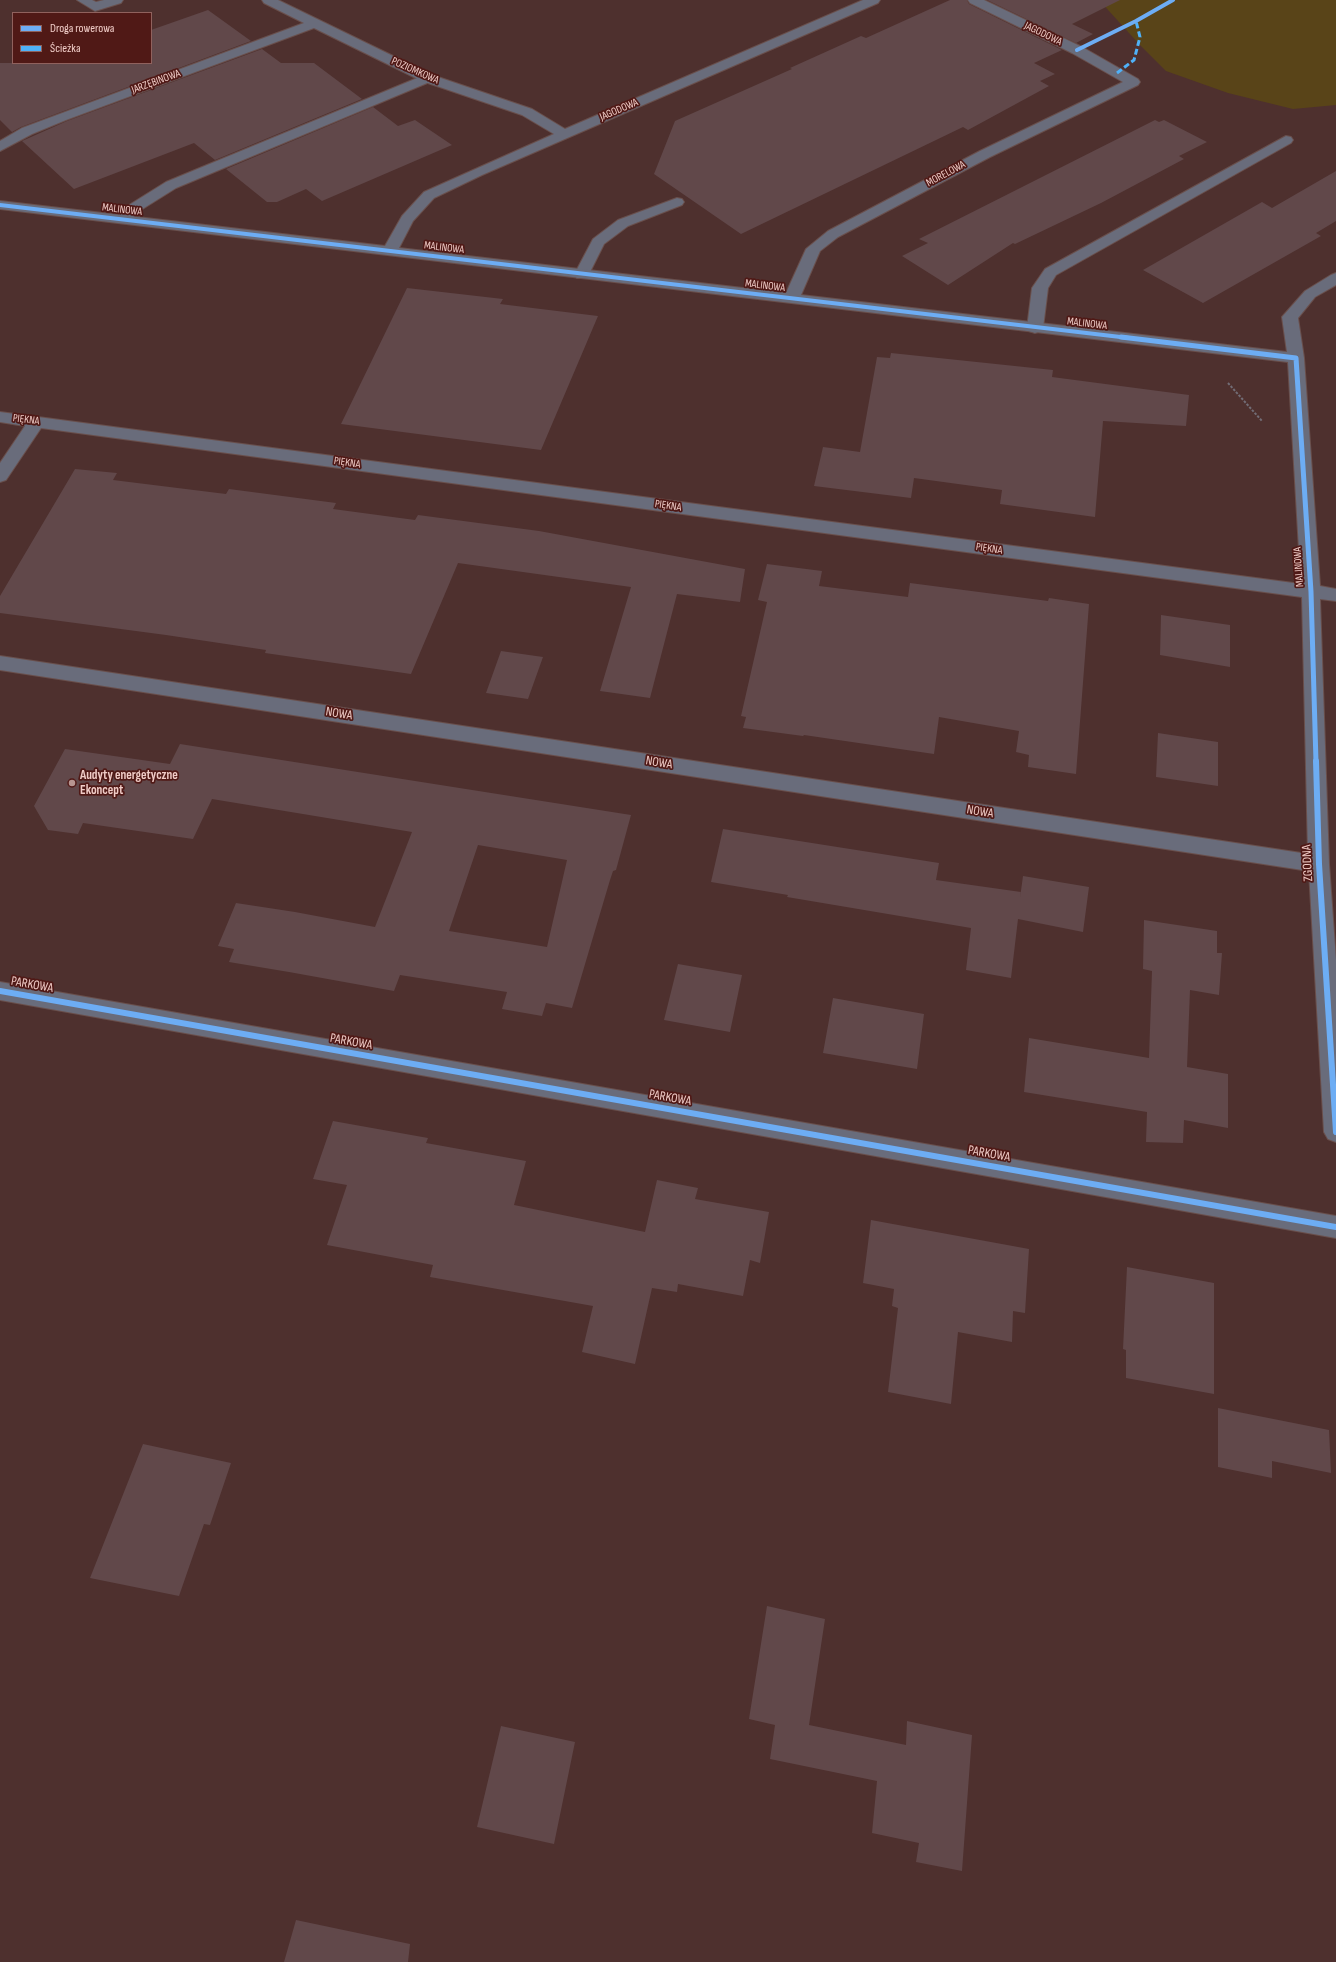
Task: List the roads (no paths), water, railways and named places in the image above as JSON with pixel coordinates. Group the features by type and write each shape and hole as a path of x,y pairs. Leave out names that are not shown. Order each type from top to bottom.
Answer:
{"street":[{"path":"83,0 95,7 117,0"},
{"name":"POZIOMKOWA","path":"268,0 428,78 527,112 564,134"},
{"name":"JAGODOWA","path":"389,252 407,219 429,196 477,172 874,0"},
{"name":"JAGODOWA","path":"974,0 1077,50 1133,82"},
{"name":"JARZĘBINOWA","path":"0,147 27,131 61,117 315,23"},
{"path":"124,220 131,210 171,185 401,91 428,78"},
{"name":"MORELOWA","path":"791,299 814,249 833,234 985,154 1133,82"},
{"path":"1035,328 1040,288 1050,272 1286,140"},
{"path":"582,275 598,242 617,227 623,223 677,202"},
{"name":"MALINOWA","path":"0,205 582,275 1296,358"},
{"name":"MALINOWA","path":"1311,592 1296,358 1290,317 1310,294 1336,278"},
{"name":"PIĘKNA","path":"0,417 1336,595"},
{"path":"0,476 36,422"},
{"name":"ZGODNA","path":"1311,592 1319,864 1336,1132"},
{"name":"NOWA","path":"0,663 1319,864"},
{"name":"PARKOWA","path":"0,991 1336,1227"}],"place":[{"name":"Audyty energetyczne Ekoncept","path":"72,783"}]}
